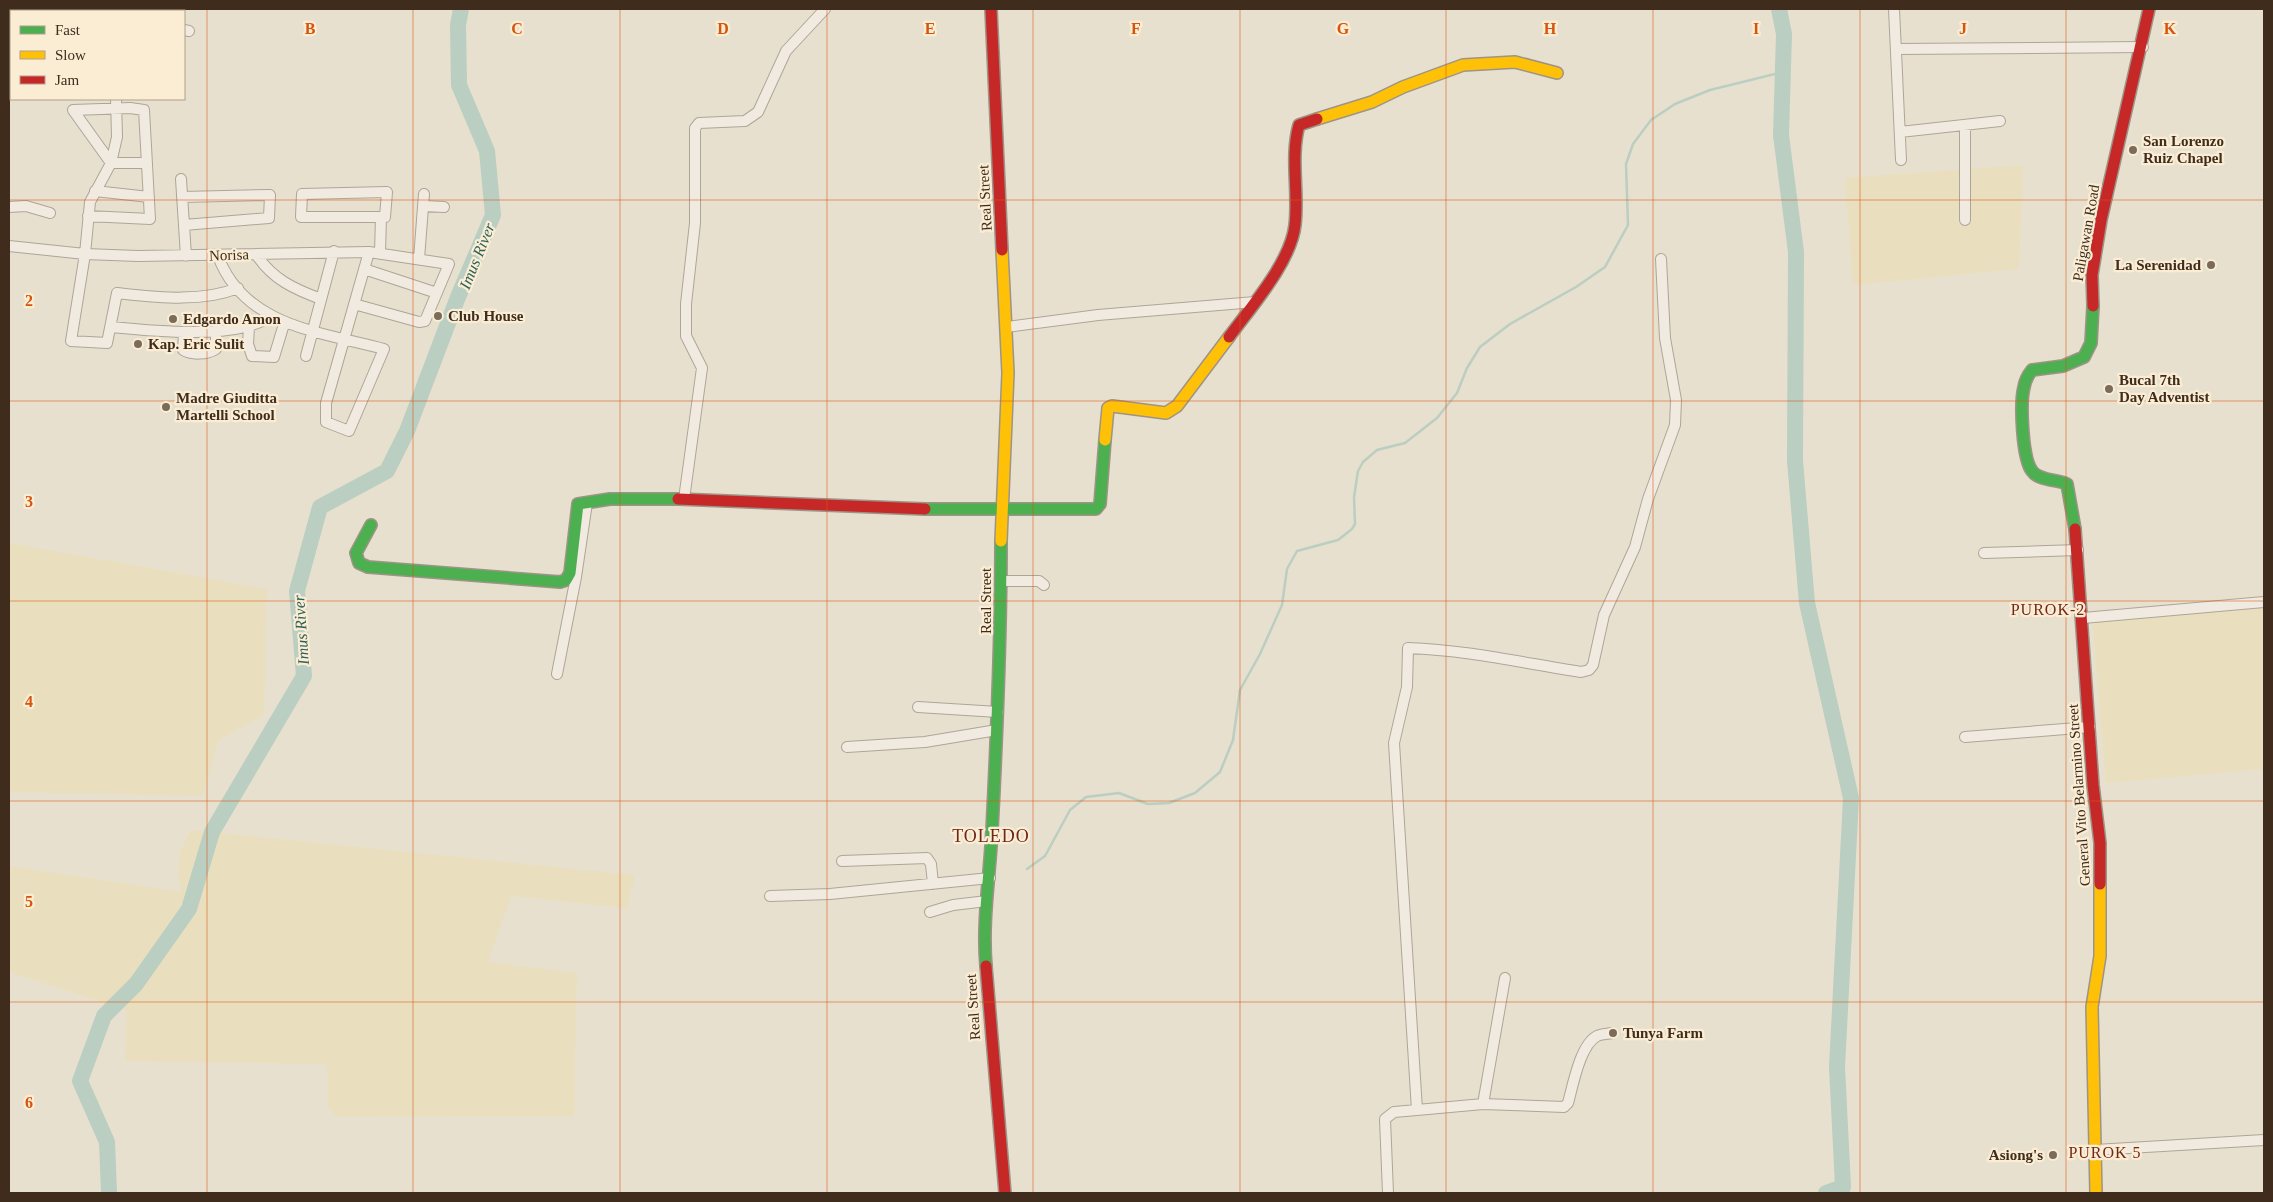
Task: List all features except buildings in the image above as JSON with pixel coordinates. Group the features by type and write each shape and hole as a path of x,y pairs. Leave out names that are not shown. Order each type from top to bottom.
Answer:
{"street":[{"path":"684,499 702,368 686,336 686,304 695,223 696,128 699,123 745,121 758,112 786,52 826,9"},
{"name":"Real Street","path":"991,9 1008,373 1001,508 998,712 990,878 984,947 985,983 1005,1193"},
{"path":"1894,9 1901,160"},
{"name":"Paligawan Road","path":"2067,484 2058,479 2043,479 2030,471 2026,459 2023,393 2026,378 2032,370 2065,366 2081,359 2087,353 2092,337 2092,267 2117,147 2143,47 2149,9"},
{"path":"1896,49 2143,47"},
{"path":"371,525 356,553 359,563 368,567 560,582 566,580 570,573 578,504 610,499 684,499 963,510 1099,508 1108,408 1112,406 1170,411 1177,406 1255,302 1285,256 1295,226 1295,139 1299,126 1372,102 1403,87 1463,65 1516,62 1557,73"},
{"path":"116,100 117,138 111,163 90,202 71,341 108,343 117,293 145,296 198,296 224,294 238,288"},
{"path":"88,216 150,219 144,110 73,110 111,163"},
{"path":"1900,132 2000,122"},
{"path":"1965,125 1965,220"},
{"path":"111,163 146,163"},
{"path":"181,180 186,256"},
{"path":"95,191 149,196"},
{"path":"387,192 385,217 381,217 301,217 302,194 387,192"},
{"path":"419,259 424,194"},
{"path":"182,197 270,195 268,218 184,225"},
{"path":"9,207 26,206 50,213"},
{"path":"423,206 444,208"},
{"path":"218,256 238,288 271,316 284,324 312,332 344,338 384,348 349,431 326,422 326,403 344,338 364,269 374,252 381,217"},
{"name":"Norisa","path":"9,246 84,254 186,256 334,251 374,252 449,264 437,293"},
{"path":"306,356 334,251"},
{"path":"256,254 266,270 279,280 321,299"},
{"path":"1416,1110 1394,743 1407,687 1408,648 1477,653 1498,660 1581,672 1589,670 1593,665 1604,615 1636,547 1648,499 1675,425 1676,400 1665,338 1661,259"},
{"path":"354,304 419,322 424,321 437,293 364,269"},
{"path":"1007,327 1098,315 1255,302"},
{"path":"111,327 184,333 249,327 260,324 271,316"},
{"path":"249,327 248,344 252,356 262,358 274,357 284,324"},
{"path":"184,333 183,350 188,353 211,353 216,349 216,330"},
{"name":"General Vito Belarmino Street","path":"2067,484 2078,550 2093,785 2099,822 2100,956 2092,1007 2096,1193"},
{"path":"557,674 576,577 587,503"},
{"path":"1984,553 2078,550"},
{"path":"1001,581 1039,581 1044,585"},
{"path":"2083,618 2264,602"},
{"path":"918,707 998,712"},
{"path":"1965,737 2090,727"},
{"path":"847,746 917,743 997,730"},
{"path":"842,861 927,858 931,864 933,884"},
{"path":"770,896 830,894 990,878"},
{"path":"930,912 953,905 987,901"},
{"path":"1483,1104 1505,978"},
{"path":"1388,1193 1385,1119 1394,1112 1483,1104 1564,1107 1568,1103 1583,1053 1589,1042 1598,1035 1612,1033"},
{"path":"2095,1150 2264,1140"}],"shaded area":[{"path":"2023,165 2019,269 1853,285 1845,178"},
{"path":"9,543 267,589 264,715 219,740 202,796 9,792"},
{"path":"2190,607 2264,607 2264,769 2106,783 2092,617"},
{"path":"190,830 635,875 627,908 511,896 488,962 577,973 574,1116 337,1117 328,1107 327,1064 125,1061 127,1010 9,972 9,866 182,892 178,877 180,853"}],"waterway":[{"name":"Imus River","path":"109,1193 107,1142 80,1081 104,1016 136,984 189,909 212,832 304,676 297,591 320,507 387,471 407,431 458,297 493,215 487,151 459,85 458,25 461,9"},
{"path":"1779,9 1784,34 1781,135 1796,252 1795,461 1807,603 1851,798 1837,1067 1843,1187 1826,1193"},
{"path":"1027,869 1045,856 1070,810 1086,797 1119,793 1148,804 1169,803 1195,793 1220,772 1233,740 1240,690 1260,654 1282,605 1287,569 1297,551 1338,540 1352,529 1355,524 1354,497 1358,471 1363,462 1377,450 1405,443 1437,418 1457,393 1467,368 1480,347 1510,324 1576,287 1605,267 1628,225 1626,164 1633,144 1651,120 1675,104 1710,90 1783,72"}],"traffic: fast":[{"path":"2075,529 2067,484 2039,477 2032,471 2029,464 2024,443 2023,395 2024,385 2032,370 2063,366 2084,357 2091,343 2093,306"},
{"path":"925,509 1096,509 1100,504 1105,440"},
{"path":"371,525 356,553 359,563 368,567 560,582 566,580 570,573 578,504 610,499 678,499"},
{"path":"986,966 986,915 992,830 998,686 1001,541"}],"traffic: slow":[{"path":"1317,119 1372,102 1403,87 1463,65 1515,62 1557,73"},
{"path":"1001,541 1008,373 1002,250"},
{"path":"1105,440 1108,408 1112,406 1166,413 1177,406 1229,337"},
{"path":"2096,1193 2092,1007 2100,956 2100,884"}],"traffic: jam":[{"path":"991,9 1002,250"},
{"path":"2093,306 2092,275 2101,220 2149,9"},
{"path":"1229,337 1269,284 1286,254 1295,225 1296,137 1299,125 1317,119"},
{"path":"678,499 925,509"},
{"path":"2075,529 2093,785 2100,843 2100,884"},
{"path":"986,966 1005,1193"}],"place":[{"name":"San Lorenzo Ruiz Chapel","path":"2133,150"},
{"name":"La Serenidad","path":"2211,265"},
{"name":"Club House","path":"438,316"},
{"name":"Edgardo Amon","path":"173,319"},
{"name":"Kap. Eric Sulit","path":"138,344"},
{"name":"Bucal 7th Day Adventist","path":"2109,389"},
{"name":"Madre Giuditta Martelli School","path":"166,407"},
{"name":"Tunya Farm","path":"1613,1033"},
{"name":"Asiong's","path":"2053,1155"}],"district":[{"name":"PUROK-2","path":"2048,609"},
{"name":"TOLEDO","path":"991,836"},
{"name":"PUROK 5","path":"2105,1152"}]}
